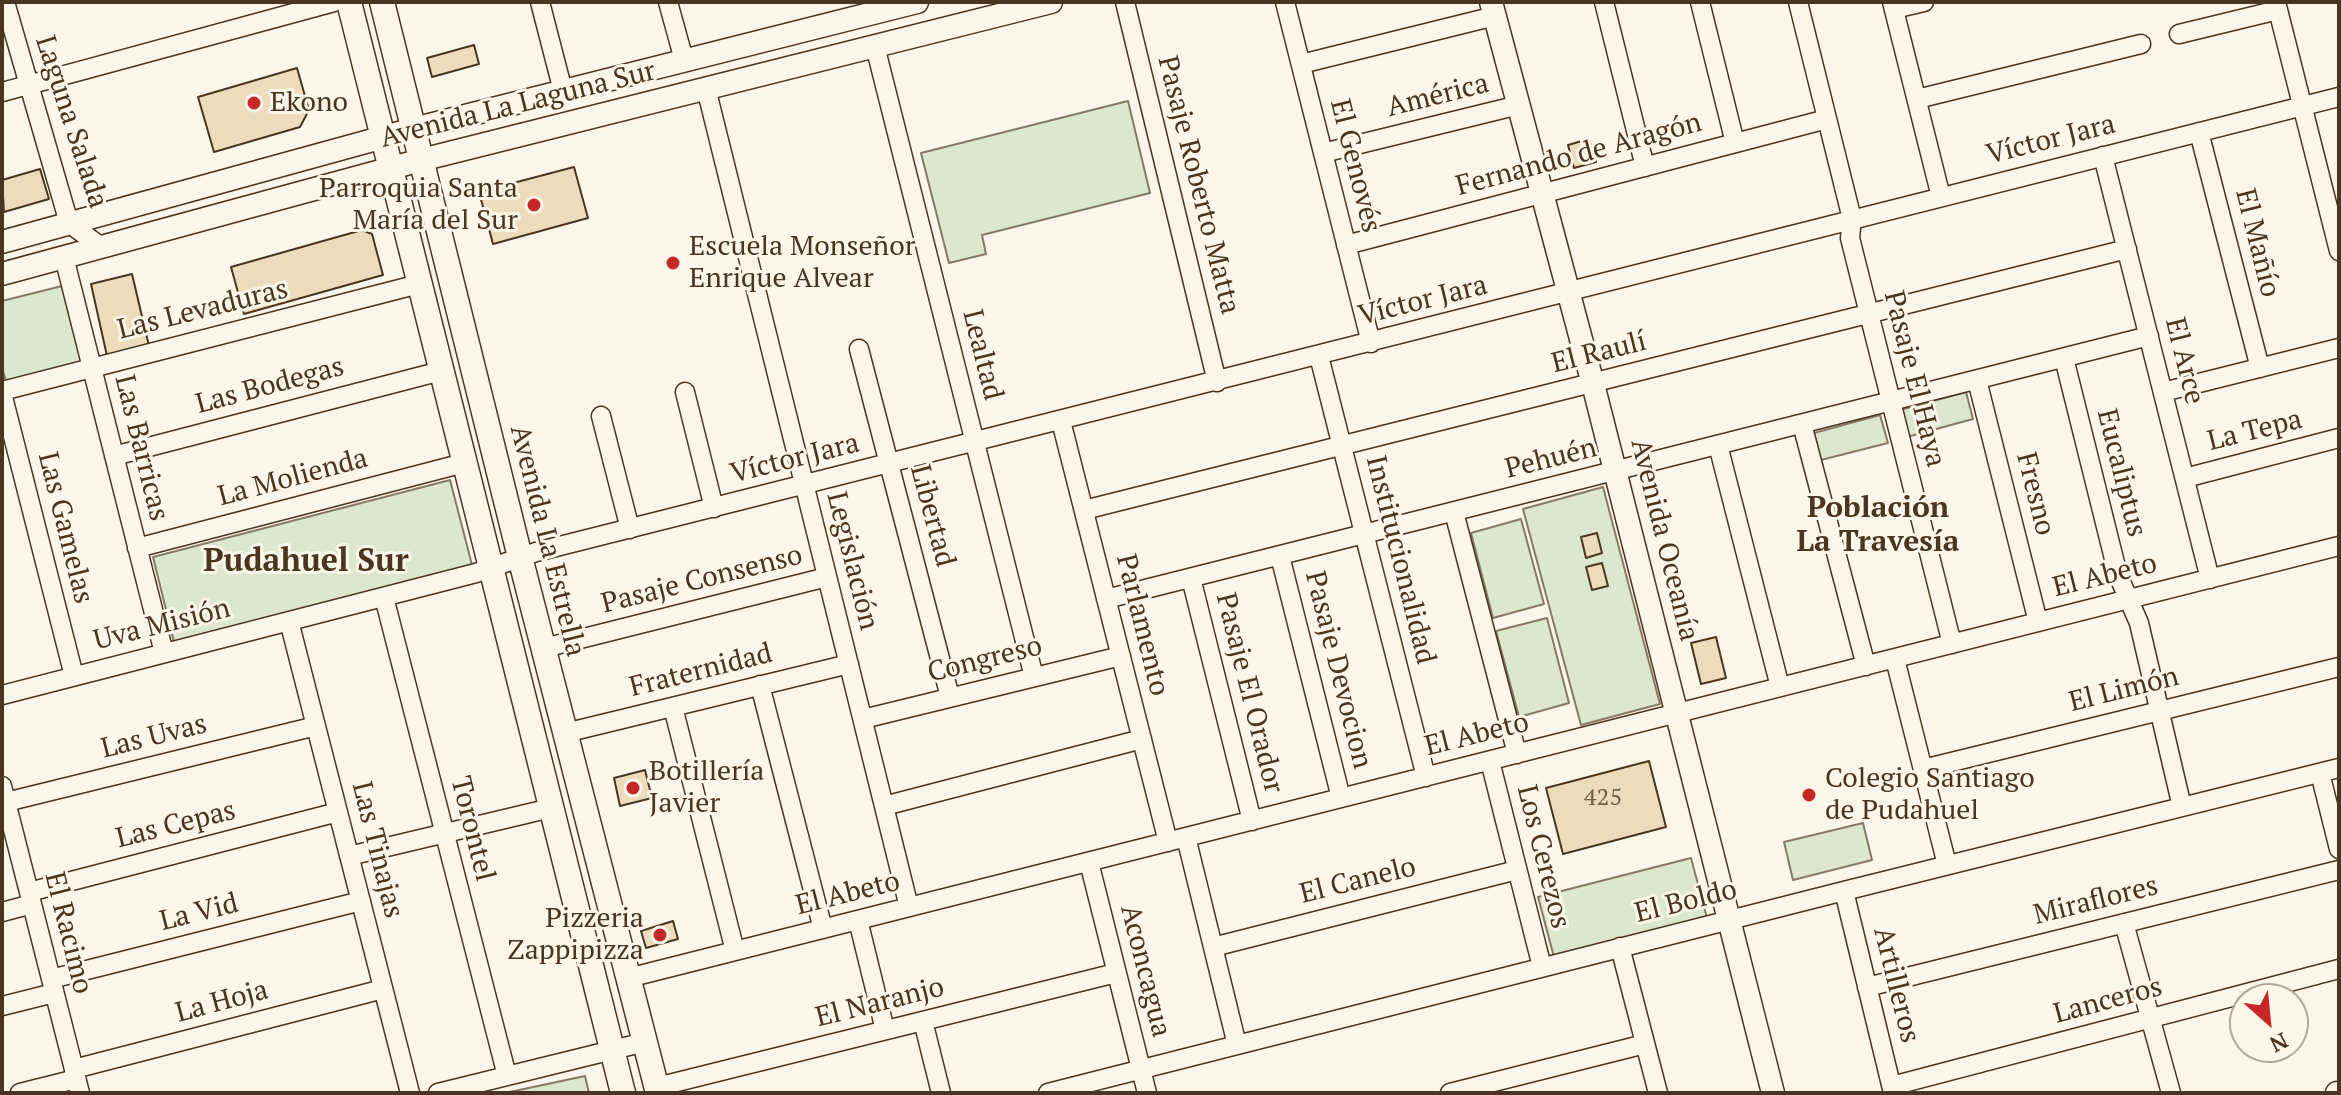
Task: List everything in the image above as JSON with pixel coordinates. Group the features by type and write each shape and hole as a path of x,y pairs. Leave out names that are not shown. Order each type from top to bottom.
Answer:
{"main road":[{"path":"349,2 623,1093"},
{"name":"Avenida La Estrella","path":"382,2 657,1090"}],"street":[{"name":"Laguna Salada","path":"5,2 69,223 101,247"},
{"path":"2,92 334,2"},
{"path":"540,2 563,91"},
{"path":"668,2 684,60"},
{"name":"Avenida La Laguna Sur","path":"2,242 413,129 917,2"},
{"name":"Avenida La Laguna Sur","path":"2,274 390,168 1051,2"},
{"name":"Pasaje Roberto Matta","path":"1125,2 1217,382"},
{"name":"El Genovés","path":"1285,2 1371,343"},
{"path":"1604,2 1645,167"},
{"path":"1700,2 1735,143"},
{"name":"Pasaje El Haya","path":"1798,2 1852,219 1850,238 1952,644"},
{"path":"1924,2 1893,6 1941,197"},
{"path":"2179,34 2277,6 2334,208 2339,251"},
{"path":"1301,64 1493,9"},
{"name":"Avenida Oceanía","path":"1493,9 1570,293 1773,1093"},
{"path":"1917,99 2141,44"},
{"name":"Lealtad","path":"875,46 1034,677"},
{"name":"Legislación","path":"706,88 909,907"},
{"name":"Víctor Jara","path":"520,557 2339,97"},
{"name":"América","path":"1323,153 1519,105"},
{"name":"Fernando de Aragón","path":"1346,245 1827,119"},
{"name":"El Mañío","path":"2199,132 2260,368"},
{"name":"El Arce","path":"2103,156 2210,579"},
{"name":"El Raulí","path":"1084,510 2127,249"},
{"name":"Las Barricas","path":"64,257 164,653"},
{"name":"Las Levaduras","path":"2,392 419,284"},
{"name":"Pehuén","path":"1106,599 2149,336"},
{"path":"2163,392 2339,348"},
{"name":"Libertad","path":"859,349 950,697"},
{"name":"Institucionalidad","path":"1319,356 1426,777"},
{"name":"Eucaliptus","path":"2064,358 2118,575 2139,623 2182,807"},
{"name":"Las Bodegas","path":"114,456 441,371"},
{"name":"Fresno","path":"1977,380 2038,622"},
{"name":"Las Gamelas","path":"2,392 74,676"},
{"path":"685,392 714,508"},
{"path":"601,416 630,529"},
{"name":"Parlamento","path":"1061,421 1142,739 1213,947 1237,1045"},
{"path":"1802,424 1866,666"},
{"name":"La Tepa","path":"2185,478 2339,438"},
{"path":"1718,445 1780,687"},
{"name":"La Molienda","path":"137,548 464,463"},
{"path":"1454,512 1517,754"},
{"name":"El Abeto","path":"628,978 2339,546"},
{"name":"Pasaje Devocion","path":"1280,556 1341,798"},
{"name":"Uva Misión","path":"2,695 384,597 520,557"},
{"name":"Pasaje Consenso","path":"544,648 827,577"},
{"name":"Pasaje El Orador","path":"1191,578 1252,821"},
{"name":"Torontel","path":"384,597 507,1076"},
{"name":"Las Tinajas","path":"289,621 410,1093"},
{"name":"Congreso","path":"863,719 1121,656"},
{"path":"1895,659 1947,865"},
{"name":"Fraternidad","path":"565,733 849,664"},
{"name":"El Limón","path":"1923,769 2339,667"},
{"path":"760,685 823,929"},
{"path":"673,707 735,951"},
{"name":"Las Uvas","path":"5,806 316,726"},
{"path":"884,806 1142,739"},
{"name":"Los Cerezos","path":"1490,761 1542,967"},
{"name":"El Boldo","path":"1048,1093 2339,768"},
{"path":"2320,773 2339,849"},
{"name":"El Racimo","path":"5,806 77,1080"},
{"path":"349,856 551,808"},
{"name":"Las Cepas","path":"2,912 30,898 338,812"},
{"name":"Aconcagua","path":"1089,862 1147,1093"},
{"name":"El Canelo","path":"1213,947 1517,870"},
{"name":"Miraflores","path":"1867,987 2339,870"},
{"name":"Artilleros","path":"1844,891 1892,1089"},
{"name":"La Vid","path":"2,1006 53,986 361,901"},
{"path":"858,920 885,1030"},
{"path":"2124,923 2171,1093"},
{"path":"1620,947 1658,1093"},
{"name":"Lanceros","path":"1892,1089 2339,969"},
{"name":"El Naranjo","path":"657,1090 1116,973"},
{"name":"La Hoja","path":"20,1093 77,1080 383,989"},
{"path":"923,1021 941,1093"},
{"path":"438,1093 480,1088 507,1076 645,1042"},
{"path":"1450,1093 1645,1044"}],"green space":[{"path":"1128,101 1150,193 982,235 986,254 949,263 921,153"},
{"path":"66,285 87,363 7,384 2,368 2,301"},
{"path":"1966,392 1973,419 1907,437 1900,410"},
{"path":"1880,415 1888,443 1821,460 1814,433"},
{"path":"450,480 472,565 174,642 153,557"},
{"path":"1603,487 1660,704 1581,725 1523,509"},
{"path":"1521,519 1544,604 1493,618 1471,533"},
{"path":"1547,618 1569,703 1519,717 1496,631"},
{"path":"1863,823 1872,860 1793,880 1784,842"},
{"path":"1691,858 1707,918 1554,957 1538,897"},
{"path":"585,1076 589,1093 505,1093"}],"building":[{"path":"474,45 479,64 432,77 427,58"},
{"name":"Ekono","path":"297,68 309,110 300,127 214,152 198,97"},
{"path":"1589,139 1596,162 1574,168 1568,145"},
{"name":"Parroquia Santa María del Sur","path":"574,167 588,218 493,244 479,192"},
{"path":"40,169 49,199 4,212 2,180"},
{"path":"362,230 372,234 383,275 244,314 231,267"},
{"path":"132,274 149,346 107,356 91,284"},
{"path":"1597,533 1602,553 1586,558 1581,537"},
{"path":"1602,563 1608,586 1592,590 1586,567"},
{"path":"1716,637 1726,678 1701,684 1691,643"},
{"path":"1649,761 1666,827 1563,854 1546,788"},
{"name":"Botillería Javier","path":"645,770 652,798 620,806 614,778"},
{"name":"Pizzeria Zappipizza","path":"673,921 678,939 646,948 641,931"}],"place":[{"name":"Ekono","path":"254,103"},
{"name":"Parroquia Santa María del Sur","path":"534,205"},
{"name":"Escuela Monseñor Enrique Alvear","path":"673,263"},
{"name":"Botillería Javier","path":"633,788"},
{"name":"Colegio Santiago de Pudahuel","path":"1809,795"},
{"name":"Pizzeria Zappipizza","path":"660,935"}],"district":[{"name":"Población La Travesía","path":"1878,525"},
{"name":"Pudahuel Sur","path":"306,562"}]}
